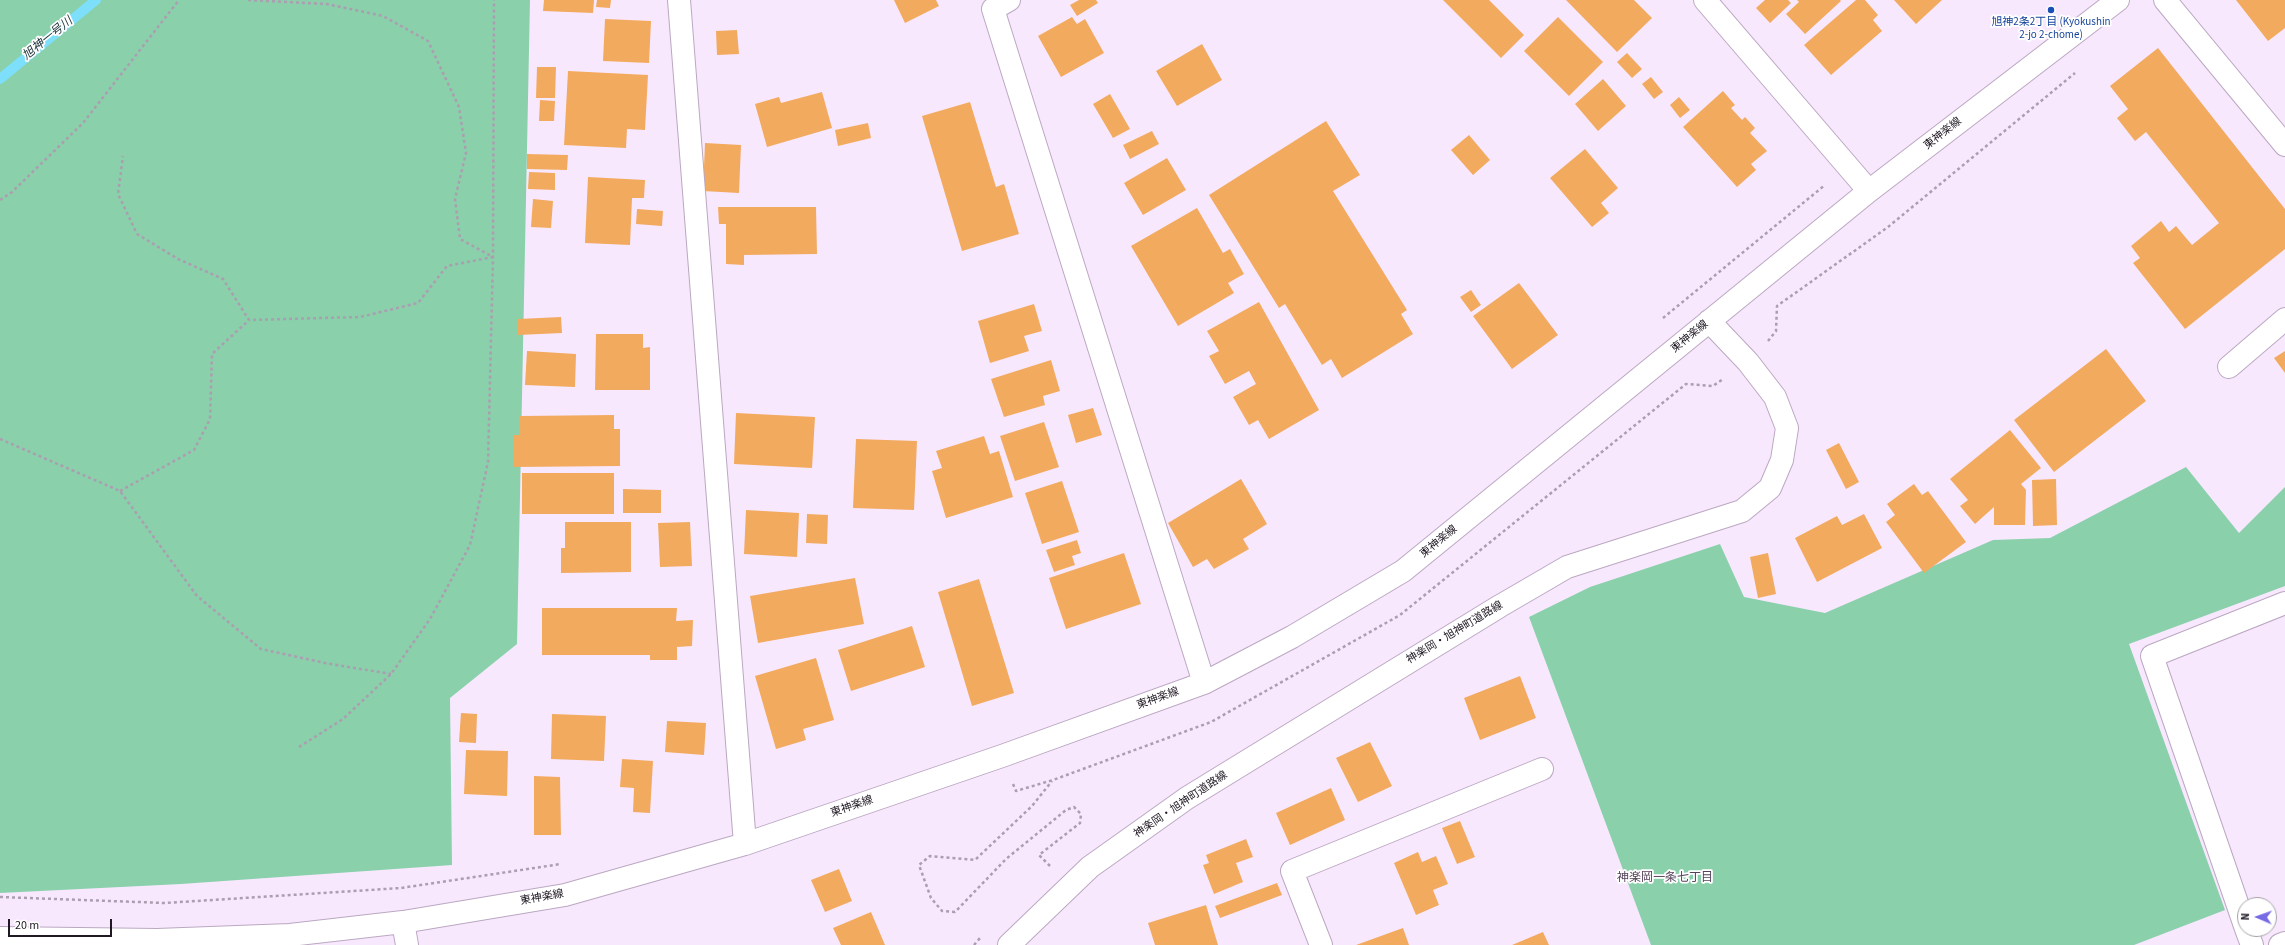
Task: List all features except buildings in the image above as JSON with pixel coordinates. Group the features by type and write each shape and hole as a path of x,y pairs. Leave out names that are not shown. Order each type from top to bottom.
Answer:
{"street":[{"path":"679,0 745,844"},
{"path":"1009,0 993,9 1204,683"},
{"path":"1705,0 1870,191"},
{"name":"東神楽線","path":"0,938 157,942 290,935 403,922 565,894 745,844 1002,756 1204,683 1292,637 1403,571 1870,191 2118,0"},
{"path":"2165,0 2285,145"},
{"path":"2229,367 2285,319"},
{"name":"神楽岡・旭神町道路線","path":"1011,944 1090,867 1187,798 1500,606 1567,566 1742,511 1770,488 1782,460 1788,428 1775,397 1748,362 1709,321"},
{"path":"2237,903 2152,656 2285,603"},
{"path":"1320,945 1292,871 1542,769"},
{"path":"403,922 407,945"},
{"path":"2280,945 2285,943"}],"path":[{"path":"0,200 12,192 82,123 179,0"},
{"path":"248,0 327,4 383,16 428,41 459,107 466,153 456,199 460,239 493,257"},
{"path":"299,746 343,719 391,674 430,619 470,545 488,462 493,257 494,0"},
{"path":"123,156 118,194 137,234 178,259 223,279 249,320"},
{"path":"1658,322 1848,166"},
{"path":"120,491 194,450 210,419 212,354 249,320 360,317 418,303 447,266 493,257"},
{"path":"0,439 120,491 197,596 261,649 325,664 391,674"},
{"path":"1045,871 1050,866 1039,855 1080,823 1081,814 1074,807 1066,810 1006,859 955,912 942,911 930,898 919,865 930,856 975,860 1032,806 1053,780"},
{"path":"0,897 165,904 401,888 569,862"},
{"path":"974,945 983,935"}],"green space":[{"path":"0,0 530,0 517,644 450,698 452,865 181,884 0,893"},
{"path":"2186,467 2239,533 2285,487 2285,586 2129,644 2225,910 2134,945 1651,945 1529,617 1590,587 1720,544 1744,597 1825,613 1993,540 2050,538"}],"waterway":[{"name":"旭神一号川","path":"0,79 96,0"}],"place":[{"name":"旭神2条2丁目 (Kyokushin 2-jo 2-chome)","path":"2051,10"}],"district":[{"name":"神楽岡一条七丁目","path":"1665,878"}]}
